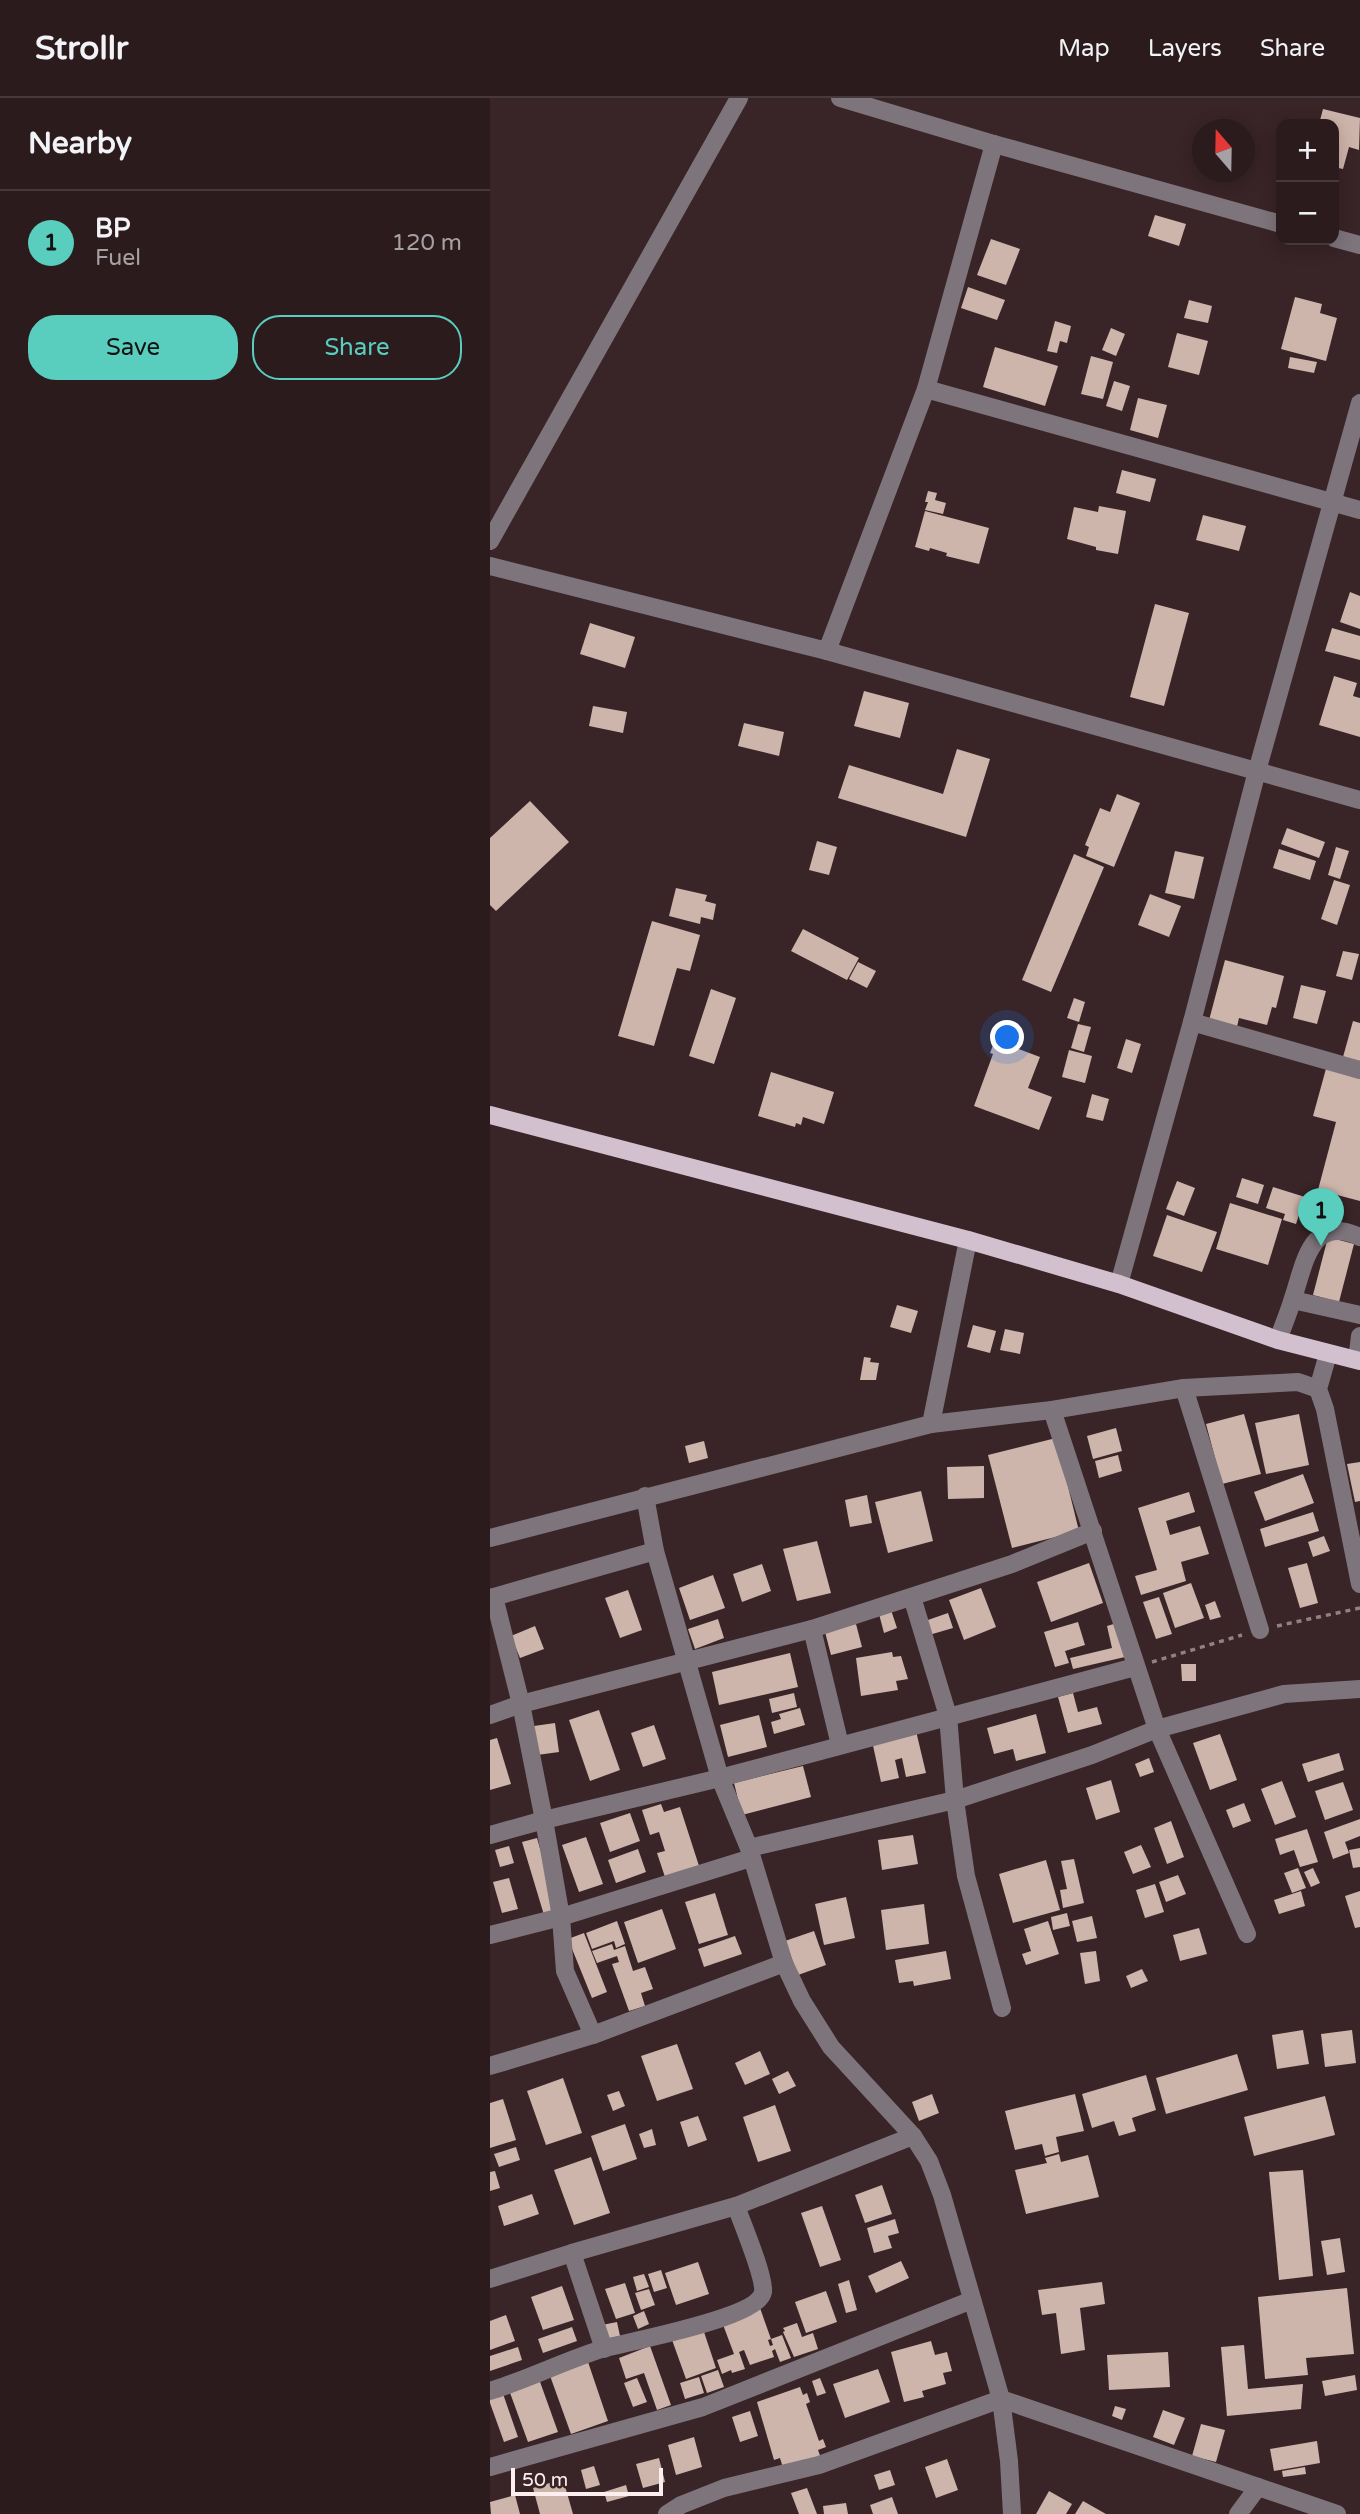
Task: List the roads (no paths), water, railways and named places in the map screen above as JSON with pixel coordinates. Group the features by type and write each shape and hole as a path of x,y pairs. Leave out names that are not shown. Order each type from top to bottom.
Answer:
{"main road":[{"path":"490,1115 968,1240 1119,1284 1278,1340 1358,1361"}],"street":[{"path":"490,541 739,98"},
{"path":"841,98 1276,223"},
{"path":"827,651 926,389 994,144"},
{"path":"1339,239 1360,245"},
{"path":"926,389 1360,510"},
{"path":"1119,1284 1192,1022 1257,771 1360,404"},
{"path":"490,566 827,651 1360,800"},
{"path":"1192,1022 1360,1070"},
{"path":"1278,1340 1306,1256 1317,1239 1326,1232 1335,1231 1346,1231 1360,1237"},
{"path":"931,1423 968,1240"},
{"path":"1293,1300 1360,1315"},
{"path":"1358,1361 1360,1336"},
{"path":"1328,1354 1318,1389 1325,1409 1360,1584"},
{"path":"490,1538 931,1423 1052,1410 1184,1388 1298,1382 1318,1389"},
{"path":"1184,1388 1260,1629"},
{"path":"1052,1410 1157,1729 1247,1934"},
{"path":"645,1496 655,1552 720,1778 750,1853 784,1963 802,2001 831,2047 913,2136 929,2161 942,2195 1001,2399 1012,2514"},
{"path":"490,1715 521,1704 812,1629 1012,1564 1093,1531"},
{"path":"593,2035 565,1971 561,1917 544,1819 521,1704 492,1598 655,1552"},
{"path":"912,1597 948,1716 955,1800 966,1876 1002,2008"},
{"path":"812,1629 840,1745"},
{"path":"490,1835 544,1819 720,1778 1135,1667"},
{"path":"490,1935 561,1917 750,1853 955,1800 1093,1755 1157,1729 1284,1694 1360,1689"},
{"path":"490,2066 593,2035 784,1963"},
{"path":"490,2279 736,2206 913,2136"},
{"path":"490,2391 604,2349 715,2321 755,2305 763,2294 761,2279 736,2206"},
{"path":"572,2253 604,2349"},
{"path":"490,2467 703,2407 972,2300"},
{"path":"667,2514 681,2505 724,2488 819,2465 1001,2399 1337,2514"},
{"path":"1238,2514 1258,2487"}],"place":[{"name":"BP","path":"1321,1246"}]}
